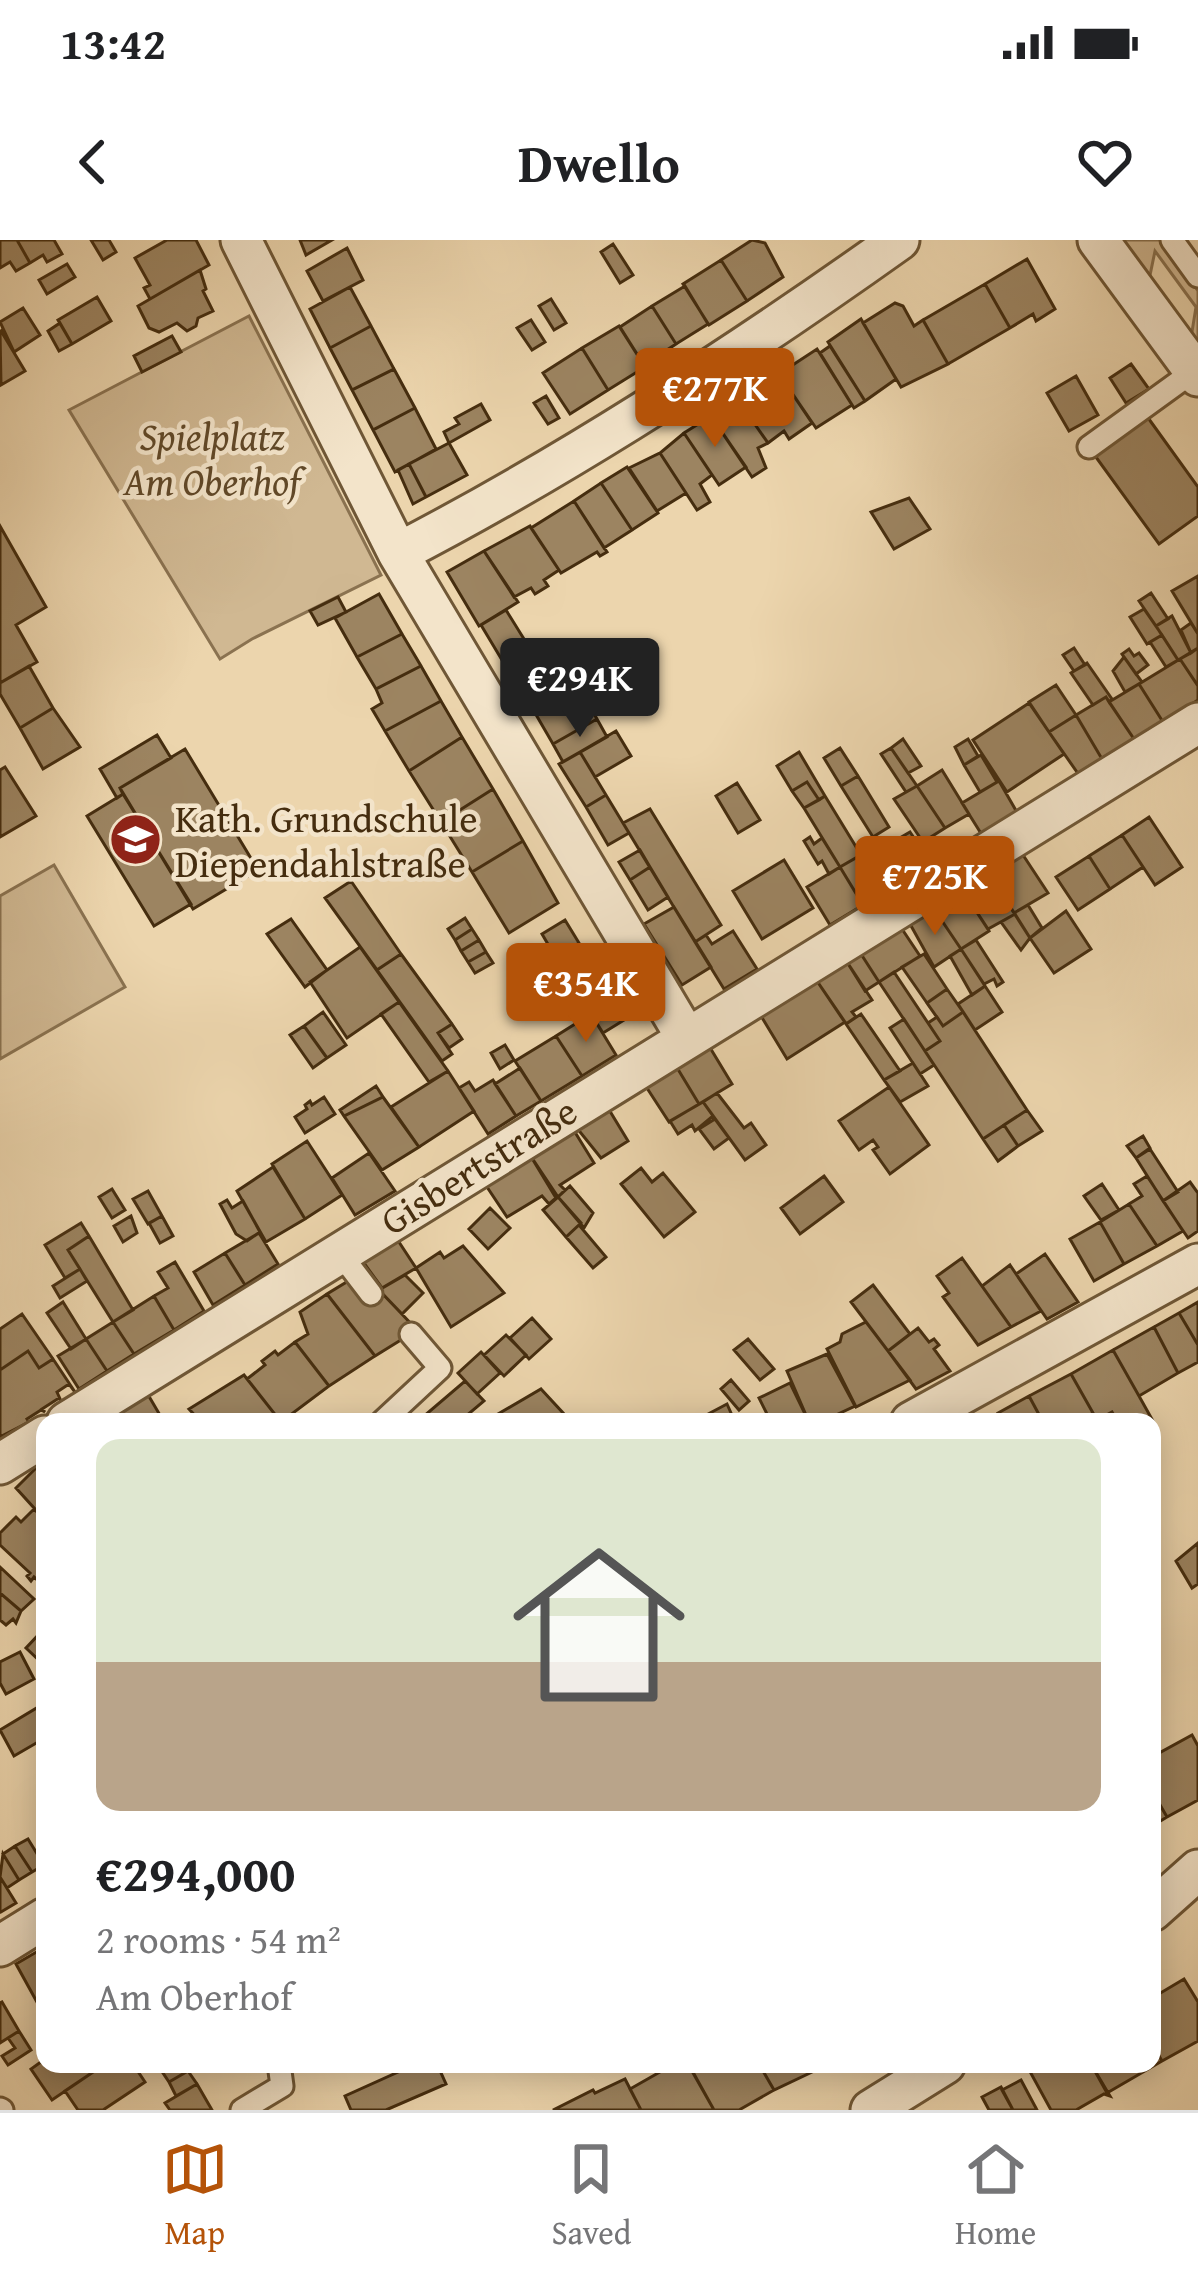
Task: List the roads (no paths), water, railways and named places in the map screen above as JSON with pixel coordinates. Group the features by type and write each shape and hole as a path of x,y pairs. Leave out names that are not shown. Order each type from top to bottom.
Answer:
{"street":[{"path":"241,240 398,554 686,1037"},
{"path":"398,554 674,392 899,240"},
{"path":"1098,240 1196,374"},
{"name":"Gisbertstraße","path":"81,1413 1198,723"},
{"path":"927,1413 1198,1264"},
{"path":"0,1464 36,1442"},
{"path":"1161,1903 1198,1870"},
{"path":"0,1946 36,1924"},
{"path":"871,2110 931,2073"}],"lane":[{"path":"1172,240 1198,276"},
{"path":"1089,447 1196,374"},
{"path":"339,1252 371,1294"},
{"path":"391,1413 440,1367 411,1334"},
{"path":"242,2110 282,2086 280,2073"}],"place":[{"name":"Kath. Grundschule Diependahlstraße","path":"136,839"}],"park label":[{"name":"Spielplatz Am Oberhof","path":"212,458"}]}
